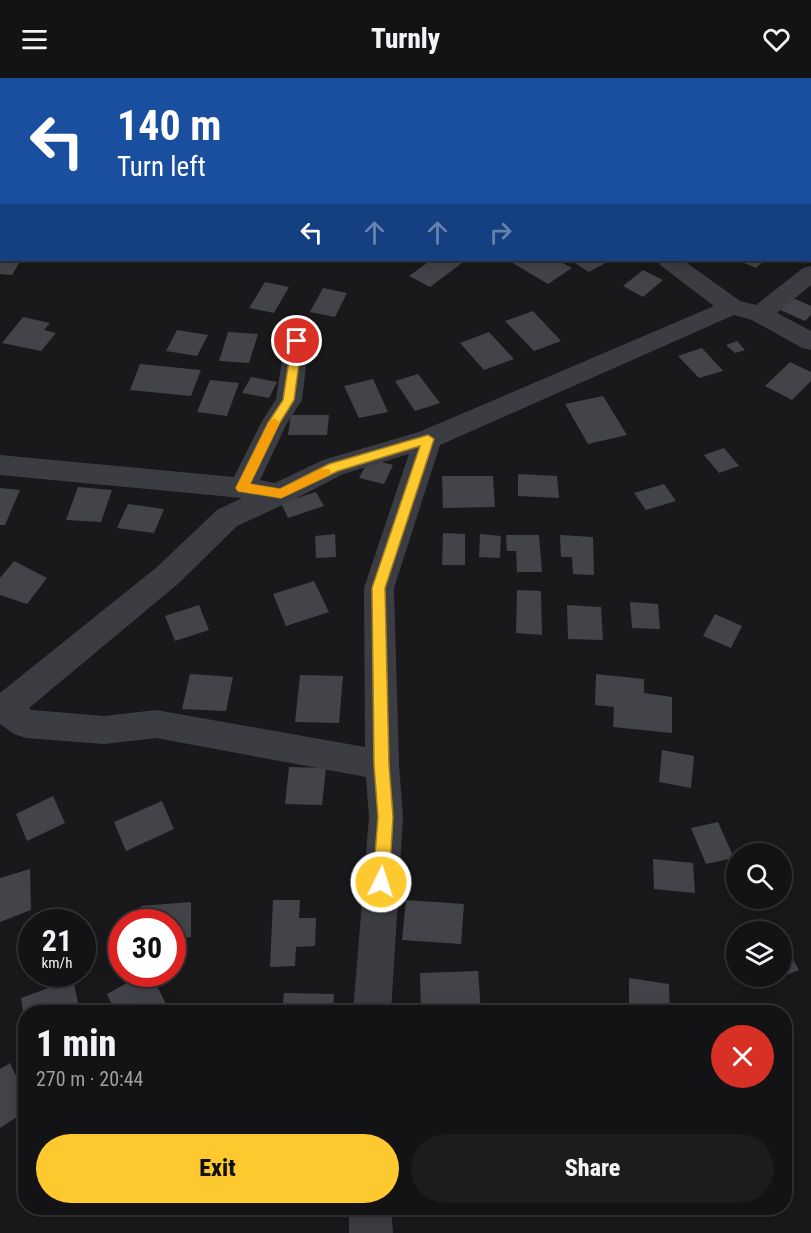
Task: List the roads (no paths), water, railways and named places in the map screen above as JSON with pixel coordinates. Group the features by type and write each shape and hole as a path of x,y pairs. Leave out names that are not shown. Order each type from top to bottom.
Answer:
{"street":[{"path":"670,261 746,310 811,342"},
{"path":"382,765 156,724 104,730 26,724 2,708 168,575 227,518 333,468 428,439 746,310 811,273"},
{"path":"242,488 274,423 289,400 297,341"},
{"path":"373,1005 386,817 382,765 379,588 428,439"},
{"path":"0,465 242,488 281,494"},
{"path":"370,1215 371,1233"}]}
